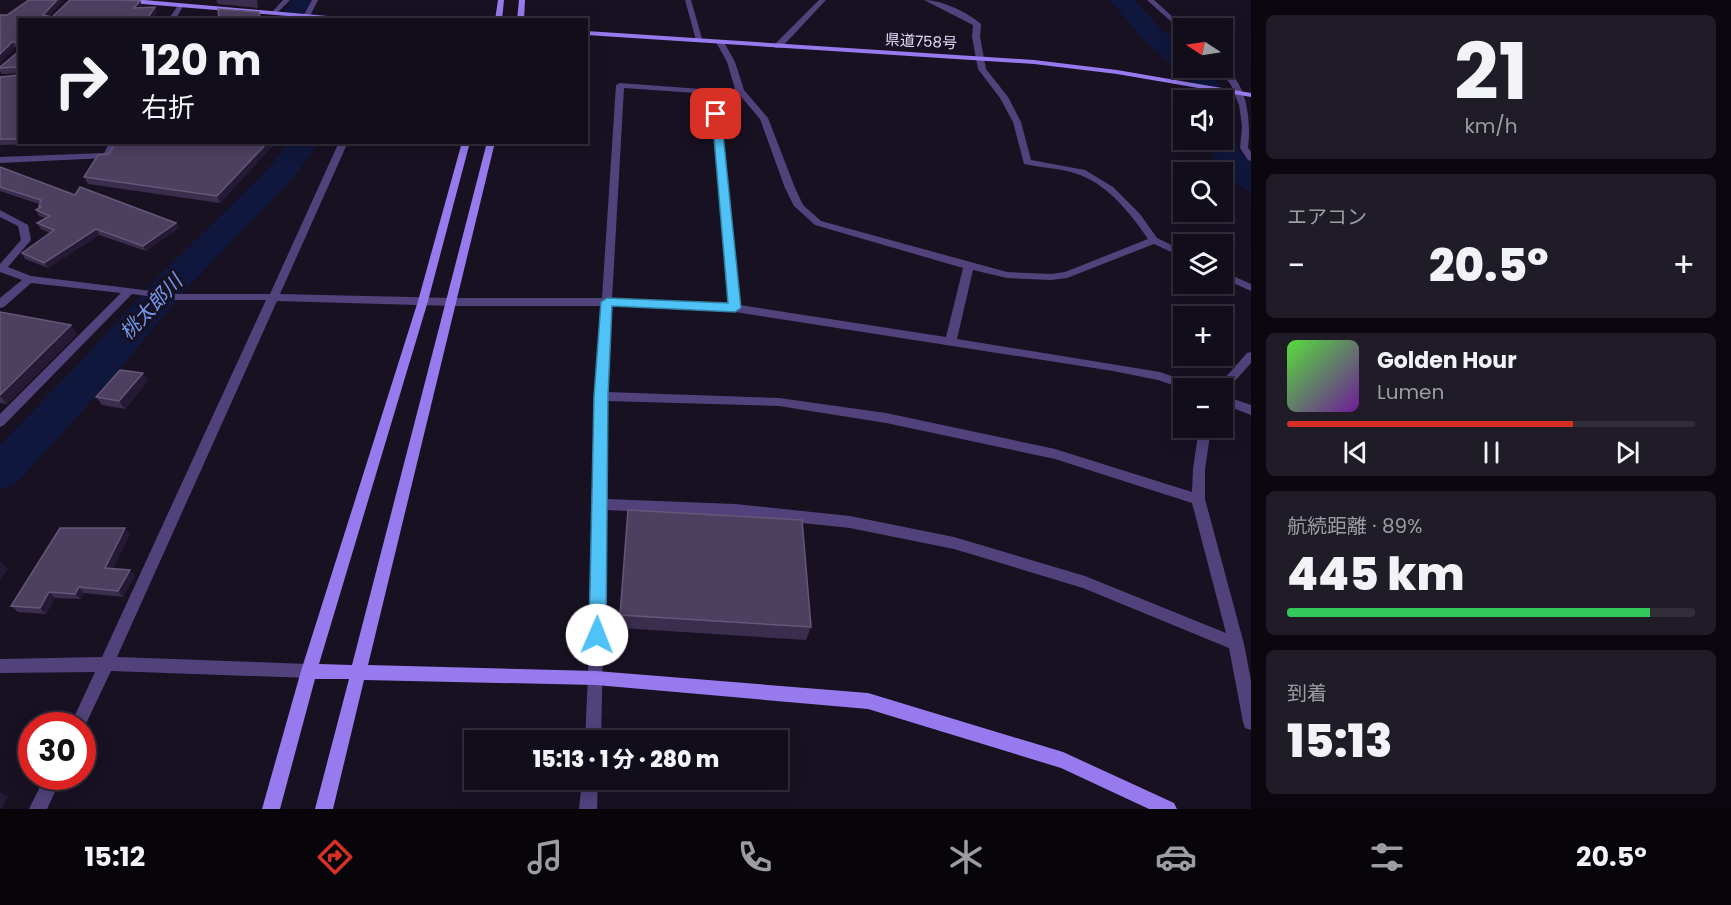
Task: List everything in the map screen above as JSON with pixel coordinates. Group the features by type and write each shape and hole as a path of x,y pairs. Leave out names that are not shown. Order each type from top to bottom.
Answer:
{"street":[{"path":"118,0 327,18"},
{"path":"274,13 287,0"},
{"path":"305,17 315,0"},
{"path":"498,18 501,0"},
{"path":"520,18 522,0"},
{"path":"688,0 700,40"},
{"path":"778,46 823,0"},
{"path":"927,0 977,24 976,37 982,69 1004,97 1017,122 1028,162 1082,172 1110,189 1137,216 1154,240 1173,250"},
{"path":"1150,0 1173,21"},
{"path":"172,18 181,5"},
{"name":"県道758号","path":"588,33 1063,65 1181,82 1251,95"},
{"path":"720,42 731,62 740,92 764,118 799,206 818,223 969,266 1007,274 1051,277 1067,275 1154,240"},
{"path":"1231,78 1240,92 1247,119 1244,148 1251,158"},
{"path":"593,730 596,678 601,396 620,86 740,92"},
{"path":"714,92 735,308"},
{"path":"0,160 107,155 114,144"},
{"path":"85,712 343,144"},
{"path":"271,809 309,671 423,301 465,144"},
{"path":"324,809 491,144"},
{"path":"0,213 23,225 26,240 1,268 28,279 176,297 607,302 735,308 951,340 1113,367 1173,381"},
{"path":"951,340 969,266"},
{"path":"0,304 28,279"},
{"path":"1233,279 1251,288"},
{"path":"0,422 130,290"},
{"path":"1231,378 1251,356"},
{"path":"601,396 779,402 886,418 1055,454 1198,499"},
{"path":"1233,404 1251,410"},
{"path":"1204,438 1198,499 1236,644 1251,722"},
{"path":"600,504 781,514 850,522 954,543 1086,582 1236,644"},
{"path":"0,666 108,664 358,673 596,678 868,701 1063,759 1167,809"},
{"path":"38,809 48,790"},
{"path":"588,809 589,790"}],"building":[{"path":"29,0 57,0 43,15 52,17 70,0 140,1 134,8 155,7 147,18 18,18 18,42 12,42 0,54 0,15 7,15"},
{"path":"218,9 259,12 260,18 219,18"},
{"path":"18,52 18,68 0,67"},
{"path":"18,75 18,139 0,139 0,77"},
{"path":"115,144 266,144 217,196 84,177 98,155 109,154"},
{"path":"0,167 75,195 80,187 176,223 143,246 96,229 44,263 22,253 54,230 37,223 50,216 36,210 41,207 39,207 41,200 0,187"},
{"path":"0,312 71,325 0,395"},
{"path":"120,370 143,373 119,401 96,397"},
{"path":"628,510 802,520 811,627 620,615"},
{"path":"60,528 125,528 105,568 130,570 118,591 79,587 75,594 49,592 40,608 11,606"}],"waterway":[{"name":"桃太郎川","path":"292,18 303,0"},
{"path":"1121,0 1152,34 1173,52"},
{"path":"1202,78 1207,90"},
{"name":"桃太郎川","path":"0,473 100,366 173,282 282,172 301,144"},
{"path":"1224,150 1251,182"}],"route":[{"path":"597,635 601,396 607,302 735,308 716,114"}]}
